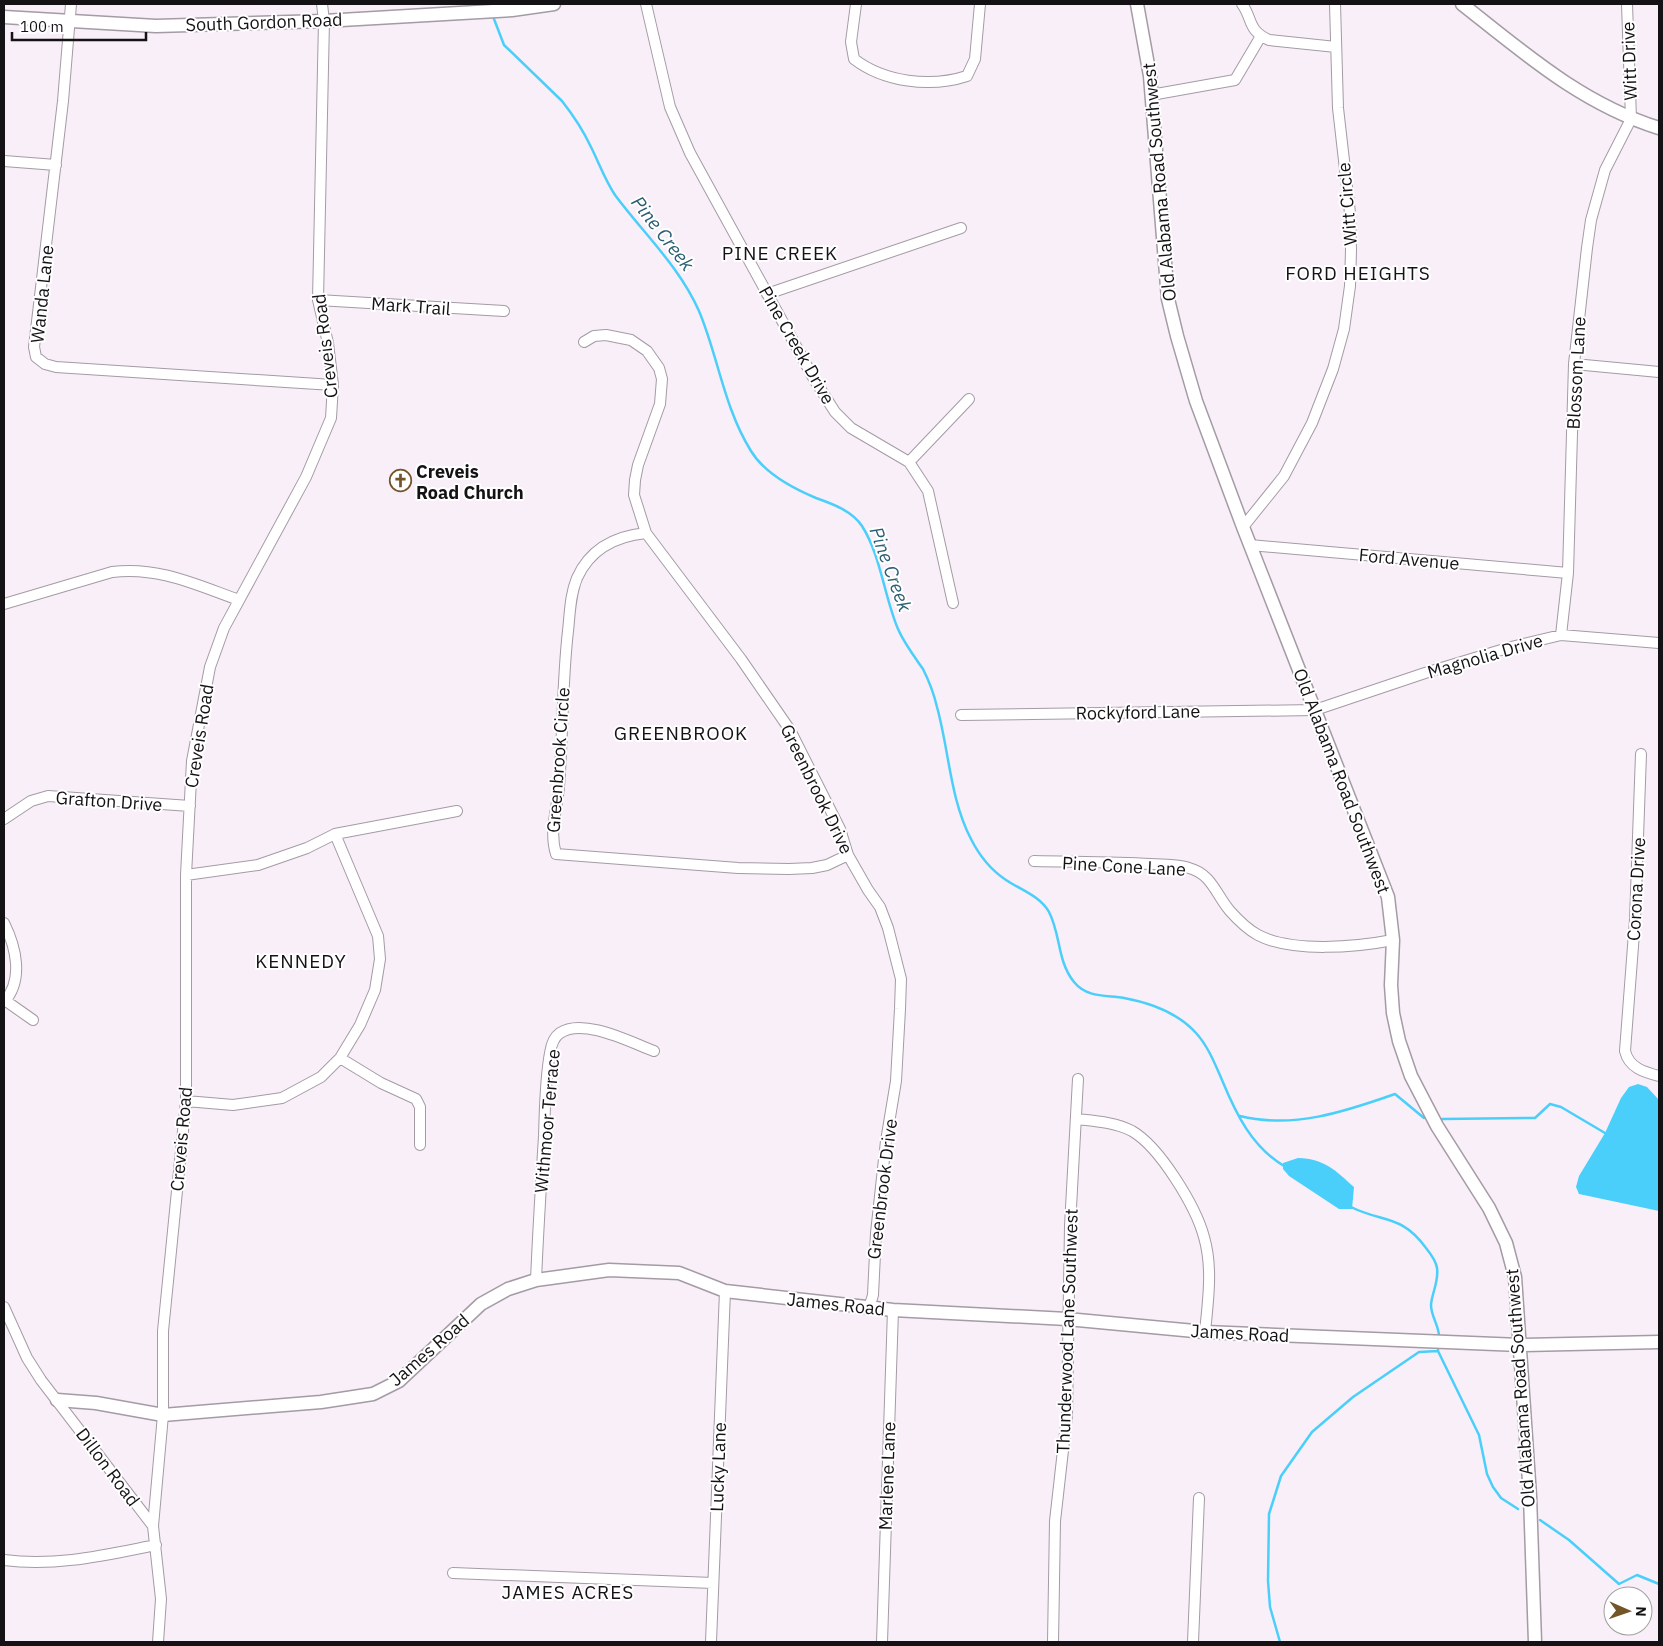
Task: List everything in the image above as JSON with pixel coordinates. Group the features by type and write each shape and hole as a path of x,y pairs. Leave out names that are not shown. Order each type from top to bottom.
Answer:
{"street":[{"name":"Wanda Lane","path":"71,4 56,165 34,347 36,357 40,361 56,367 332,385"},
{"name":"Creveis Road","path":"153,1526 163,1415 163,1330 186,1101 186,875 192,761 210,668 224,628 269,548 322,444 331,418 332,385 328,343 318,300 324,21 322,4"},
{"name":"South Gordon Road","path":"4,17 156,26 324,21 554,4"},
{"name":"Pine Creek Drive","path":"646,4 670,106 706,185 835,412 852,428 909,462 928,491 953,603"},
{"path":"856,4 851,42 854,59 867,69 903,81 953,80 967,76 975,59 980,4"},
{"name":"Old Alabama Road Southwest","path":"1137,4 1148,60 1168,298 1196,400 1243,528 1388,897 1393,940 1391,985 1393,1013 1399,1041 1411,1076 1437,1126 1489,1208 1506,1242 1515,1277 1530,1496 1535,1642"},
{"path":"1242,4 1248,22 1261,36 1269,40 1336,46"},
{"name":"Witt Circle","path":"1243,528 1284,476 1312,423 1333,369 1344,329 1350,286 1350,213 1338,108 1335,4"},
{"path":"1462,4 1550,74 1588,98 1631,119 1659,128"},
{"name":"Witt Drive","path":"1627,4 1631,119"},
{"path":"1151,95 1236,80 1261,36"},
{"name":"Blossom Lane","path":"1561,635 1568,573 1574,364 1591,220 1605,170 1631,119"},
{"path":"4,161 56,165"},
{"path":"767,294 961,228"},
{"name":"Mark Trail","path":"318,300 504,311"},
{"name":"Greenbrook Drive","path":"584,342 594,336 606,335 631,340 647,351 659,368 662,385 660,404 635,480 634,495 646,533 741,659 790,730 840,829 848,855 880,907 893,944 901,980 896,1081 886,1141 876,1233 874,1294 870,1308"},
{"path":"1574,364 1659,372"},
{"path":"909,462 969,399"},
{"name":"Greenbrook Circle","path":"646,533 624,536 602,546 583,567 571,596 559,787 552,837 556,854 738,868 789,869 827,865 848,855"},
{"name":"Ford Avenue","path":"1250,545 1568,573"},
{"path":"4,604 112,572 128,570 165,574 239,600"},
{"name":"Magnolia Drive","path":"1315,710 1397,682 1511,647 1561,635 1659,643"},
{"name":"Rockyford Lane","path":"961,715 1315,710"},
{"name":"Corona Drive","path":"1642,754 1635,920 1625,1051 1629,1063 1640,1070 1659,1076"},
{"name":"Grafton Drive","path":"4,819 31,801 48,796 190,806"},
{"path":"186,875 258,865 307,848 335,834 457,811"},
{"path":"186,1101 233,1104 282,1098 321,1077 340,1058 360,1025 375,990 380,959 378,936 335,834"},
{"name":"Pine Cone Lane","path":"1034,862 1143,864 1190,868 1201,873 1211,882 1228,909 1244,925 1259,935 1275,941 1326,946 1363,945 1393,940"},
{"path":"4,923 14,943 17,966 14,984 5,1001 33,1020"},
{"name":"Withmoor Terrace","path":"536,1280 546,1093 550,1051 554,1040 560,1032 587,1029 614,1034 654,1051"},
{"path":"340,1058 380,1083 416,1099 420,1107 420,1145"},
{"name":"Thunderwood Lane Southwest","path":"1053,1642 1055,1521 1066,1415 1067,1319 1078,1079"},
{"path":"1076,1119 1106,1123 1131,1131 1157,1154 1188,1200 1204,1238 1210,1284 1205,1332"},
{"name":"James Road","path":"57,1400 96,1403 163,1415 321,1402 373,1394 388,1388 406,1375 482,1304 508,1289 536,1280 609,1270 665,1272 696,1278 725,1292 870,1308 1067,1319 1205,1332 1520,1345 1659,1342"},
{"name":"Lucky Lane","path":"711,1642 725,1292"},
{"name":"Dillon Road","path":"4,1307 27,1358 153,1526 161,1599 158,1642"},
{"name":"Marlene Lane","path":"882,1642 893,1310"},
{"path":"1194,1642 1199,1498"},
{"path":"4,1560 40,1563 62,1562 156,1545"},
{"path":"453,1573 713,1583"}],"water":[{"path":"1638,1084 1647,1087 1659,1100 1659,1211 1579,1194 1576,1187 1579,1176 1605,1133 1621,1098 1629,1087"},
{"path":"1298,1158 1329,1166 1354,1187 1352,1209 1339,1209 1289,1176 1283,1169 1283,1163"}],"waterway":[{"name":"Pine Creek","path":"470,4 486,5"},
{"name":"Pine Creek","path":"494,19 504,45 562,101 585,135 615,195 682,279 706,328 734,417 751,451 771,473 789,485 842,509 853,516 862,526 874,550 898,629 923,669 936,702 954,791 964,824 978,851 990,867 1012,884 1035,897 1045,906 1053,921 1065,965 1074,982 1079,987 1091,993 1124,998 1163,1009 1181,1019 1196,1033 1211,1055 1246,1129 1263,1149 1284,1166"},
{"path":"1240,1116 1279,1121 1318,1117 1357,1107 1395,1094 1424,1118"},
{"path":"1442,1119 1535,1118 1550,1104 1561,1107 1605,1133"},
{"path":"1351,1207 1400,1224 1417,1237 1431,1255 1436,1265 1437,1273 1431,1309 1439,1338"},
{"path":"1438,1346 1438,1351 1479,1435 1487,1474 1493,1487 1501,1498 1518,1509"},
{"path":"1280,1642 1270,1607 1268,1581 1269,1514 1281,1476 1312,1432 1353,1397 1419,1352 1438,1351"},
{"path":"1540,1520 1569,1540 1619,1584 1637,1575 1659,1584"}],"place":[{"name":"Creveis Road Church","path":"400,481"}],"district":[{"name":"PINE CREEK","path":"780,253"},
{"name":"FORD HEIGHTS","path":"1358,273"},
{"name":"GREENBROOK","path":"681,733"},
{"name":"KENNEDY","path":"301,961"},
{"name":"JAMES ACRES","path":"568,1592"}]}
